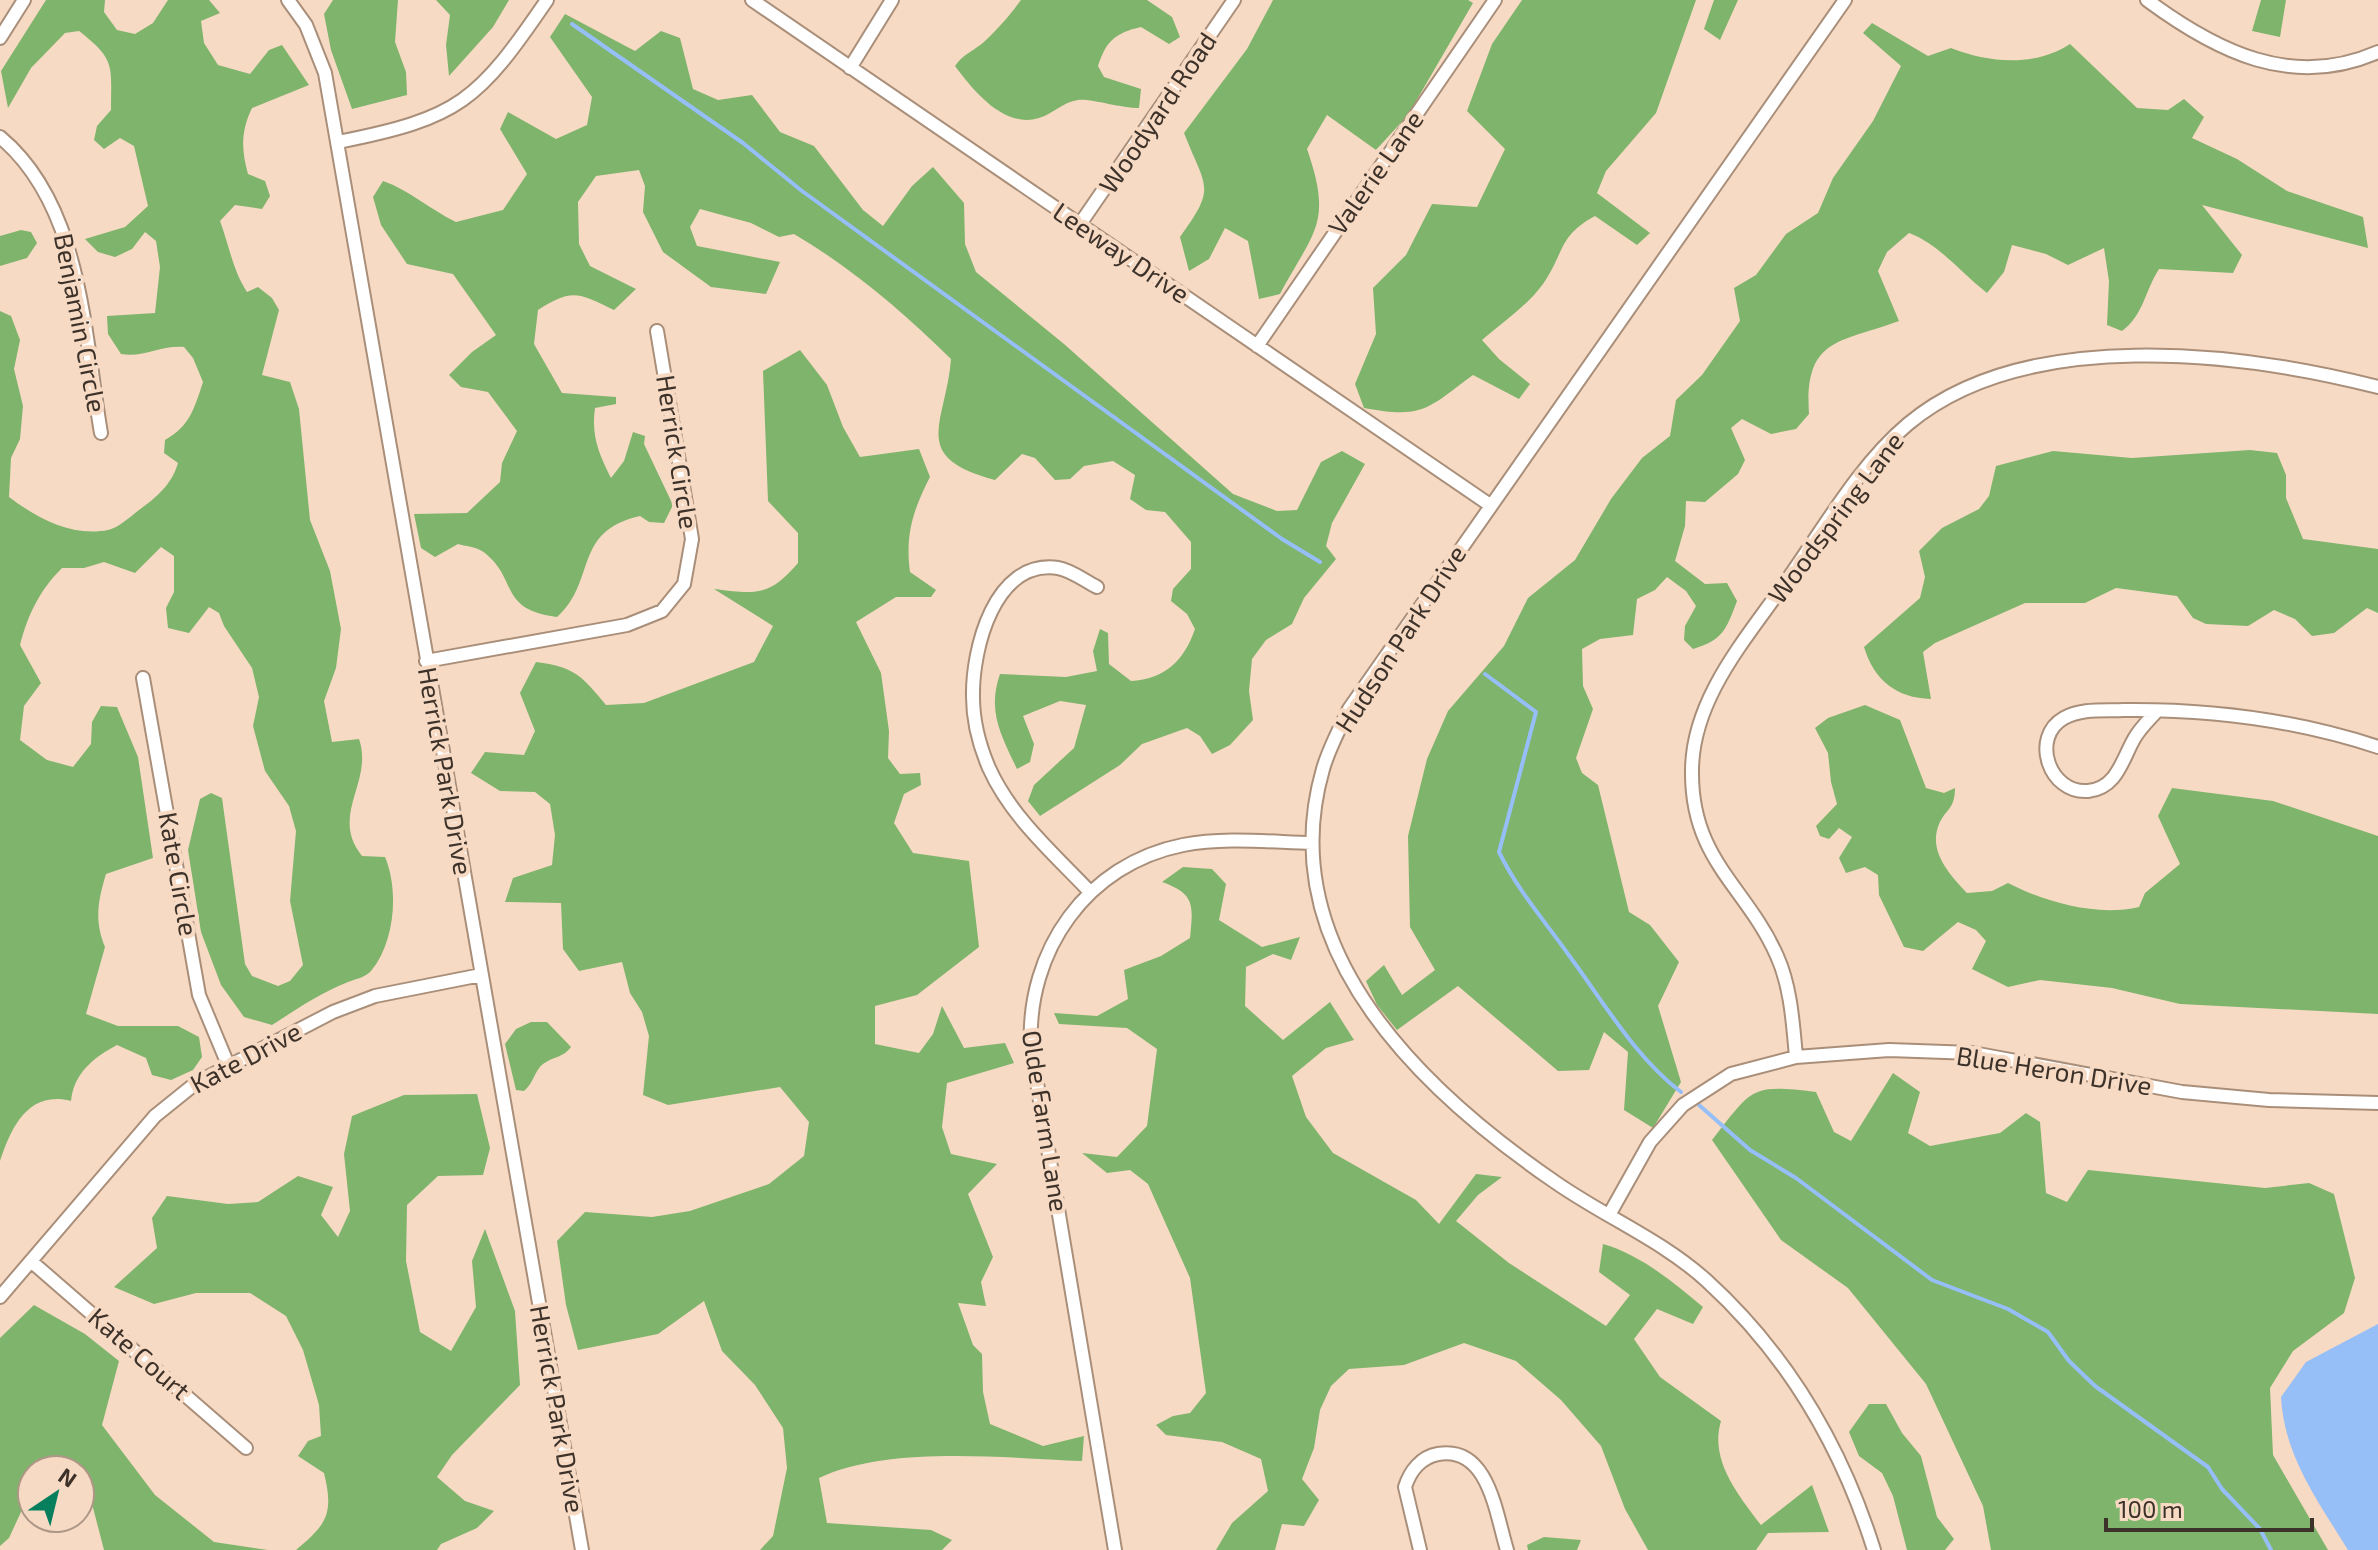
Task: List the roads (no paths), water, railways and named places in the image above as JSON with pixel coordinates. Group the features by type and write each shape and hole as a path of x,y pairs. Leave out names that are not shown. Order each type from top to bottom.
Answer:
{"street":[{"path":"0,38 24,0"},
{"name":"Herrick Park Drive","path":"288,0 317,46 338,142 582,1550"},
{"path":"338,142 417,124 453,108 492,77 547,0"},
{"name":"Leeway Drive","path":"752,0 1490,505"},
{"path":"850,68 892,0"},
{"name":"Woodyard Road","path":"1080,224 1234,0"},
{"name":"Valerie Lane","path":"1257,346 1495,0"},
{"name":"Hudson Park Drive","path":"1845,0 1349,709 1322,770 1312,843 1324,924 1341,967 1377,1019 1424,1073 1498,1142 1655,1242 1704,1279 1762,1337 1805,1396 1842,1463 1874,1550"},
{"path":"2147,0 2210,43 2246,59 2278,67 2325,67 2378,52"},
{"name":"Benjamin Circle","path":"0,137 36,174 54,206 69,245 101,433"},
{"name":"Herrick Circle","path":"426,661 627,625 662,611 684,584 689,571 692,539 657,331"},
{"name":"Woodspring Lane","path":"1796,1057 1792,1011 1778,958 1756,917 1718,869 1699,820 1692,780 1695,742 1721,676 1888,443 1928,409 1969,386 2005,373 2054,363 2193,358 2266,364 2378,387"},
{"path":"1090,892 1003,793 979,739 973,699 980,642 991,614 1015,581 1031,571 1057,568 1097,587"},
{"name":"Kate Circle","path":"143,678 199,995 229,1067"},
{"path":"2157,711 2139,730 2108,783 2088,791 2075,790 2054,775 2046,757 2048,737 2065,718 2094,710 2157,711 2217,713 2278,722 2378,747"},
{"name":"Olde Farm Lane","path":"1115,1550 1029,1021 1039,968 1050,945 1090,892 1142,858 1208,841 1312,843"},
{"name":"Kate Drive","path":"0,1297 155,1116 196,1083 333,1012 375,996 481,975"},
{"name":"Blue Heron Drive","path":"1609,1215 1650,1142 1683,1105 1731,1074 1796,1057 1889,1050 1973,1053 2182,1092 2269,1100 2378,1103"},
{"name":"Kate Court","path":"32,1262 246,1448"},
{"path":"1420,1550 1405,1487 1420,1462 1449,1453 1464,1457 1478,1467 1507,1550"}],"water":[{"path":"2378,1324 2378,1550 2348,1550 2304,1477 2289,1439 2281,1397 2306,1362"}],"waterway":[{"path":"572,24 743,143 802,191 1282,539 1320,562"},
{"path":"1485,674 1536,712 1499,852 1523,892 1620,1027 1648,1062 1681,1092"},
{"path":"1699,1105 1750,1150 1796,1178 1932,1280 2008,1309 2048,1332 2069,1361 2095,1386 2208,1467 2222,1489 2260,1529 2271,1550"}]}
